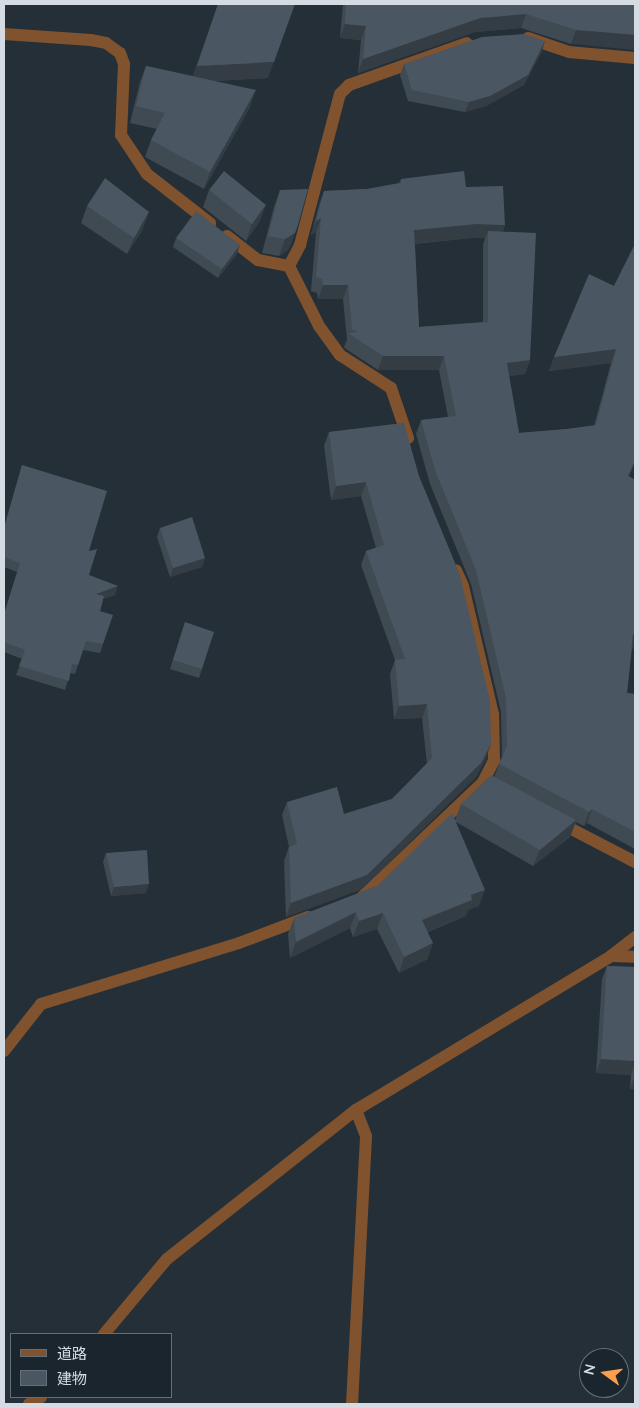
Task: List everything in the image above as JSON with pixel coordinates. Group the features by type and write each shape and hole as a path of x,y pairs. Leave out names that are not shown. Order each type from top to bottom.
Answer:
{"street":[{"path":"4,34 91,40 106,43 120,53 124,64 119,116 121,135 147,174 258,260 288,266"},
{"path":"512,37 521,36 569,52 635,58"},
{"path":"288,266 300,245 340,94 350,85 477,40"},
{"path":"288,266 319,326 340,355 391,388 412,452"},
{"path":"347,902 366,896 487,784 494,760 493,714 463,586 452,559"},
{"path":"542,813 635,862"},
{"path":"4,1050 41,1004 239,943 320,912"},
{"path":"105,1333 167,1259 356,1110 611,956 635,937"},
{"path":"611,956 635,957"},
{"path":"352,1404 366,1136 356,1110"}],"building":[{"path":"218,4 295,4 274,62 197,66"},
{"path":"346,4 635,4 635,35 576,30 526,14 480,18 363,59 366,26 345,24"},
{"path":"524,34 545,41 528,75 490,96 469,102 412,90 404,64 482,37"},
{"path":"146,66 256,90 210,172 151,140 165,113 136,106"},
{"path":"224,171 266,205 252,224 209,190"},
{"path":"464,171 466,187 503,186 505,225 476,224 414,230 419,327 488,322 488,231 536,233 530,360 507,363 519,433 596,425 616,349 554,357 589,274 614,286 635,244 635,460 628,476 635,480 635,634 633,634 627,693 635,694 635,832 592,809 589,812 499,764 507,746 506,698 476,570 435,470 421,420 456,416 444,356 383,356 349,333 358,332 352,329 348,285 323,285 322,279 316,277 321,218 316,221 324,191 367,189 401,183 401,179"},
{"path":"105,178 149,212 134,238 87,206"},
{"path":"308,189 295,233 285,239 268,236 280,190"},
{"path":"196,211 240,245 222,269 176,238"},
{"path":"404,423 419,476 460,575 490,701 491,744 481,763 367,875 291,903 289,847 297,844 287,802 337,787 344,814 392,799 432,758 427,704 399,706 395,660 405,659 366,551 384,545 366,482 336,486 329,432"},
{"path":"22,465 107,491 89,551 97,549 89,575 118,586 96,594 104,596 100,611 113,615 103,644 86,641 78,665 72,664 69,681 19,666 25,650 4,642 4,615 20,563 4,557 4,529"},
{"path":"192,517 205,558 173,568 160,528"},
{"path":"185,622 214,632 202,669 173,660"},
{"path":"491,775 576,820 540,850 461,804"},
{"path":"452,813 485,890 471,895 472,900 422,920 433,943 404,957 383,913 359,921 356,912 296,942 294,918 377,886"},
{"path":"147,850 149,884 114,887 106,853"},
{"path":"607,966 635,967 635,1061 601,1059"}]}
